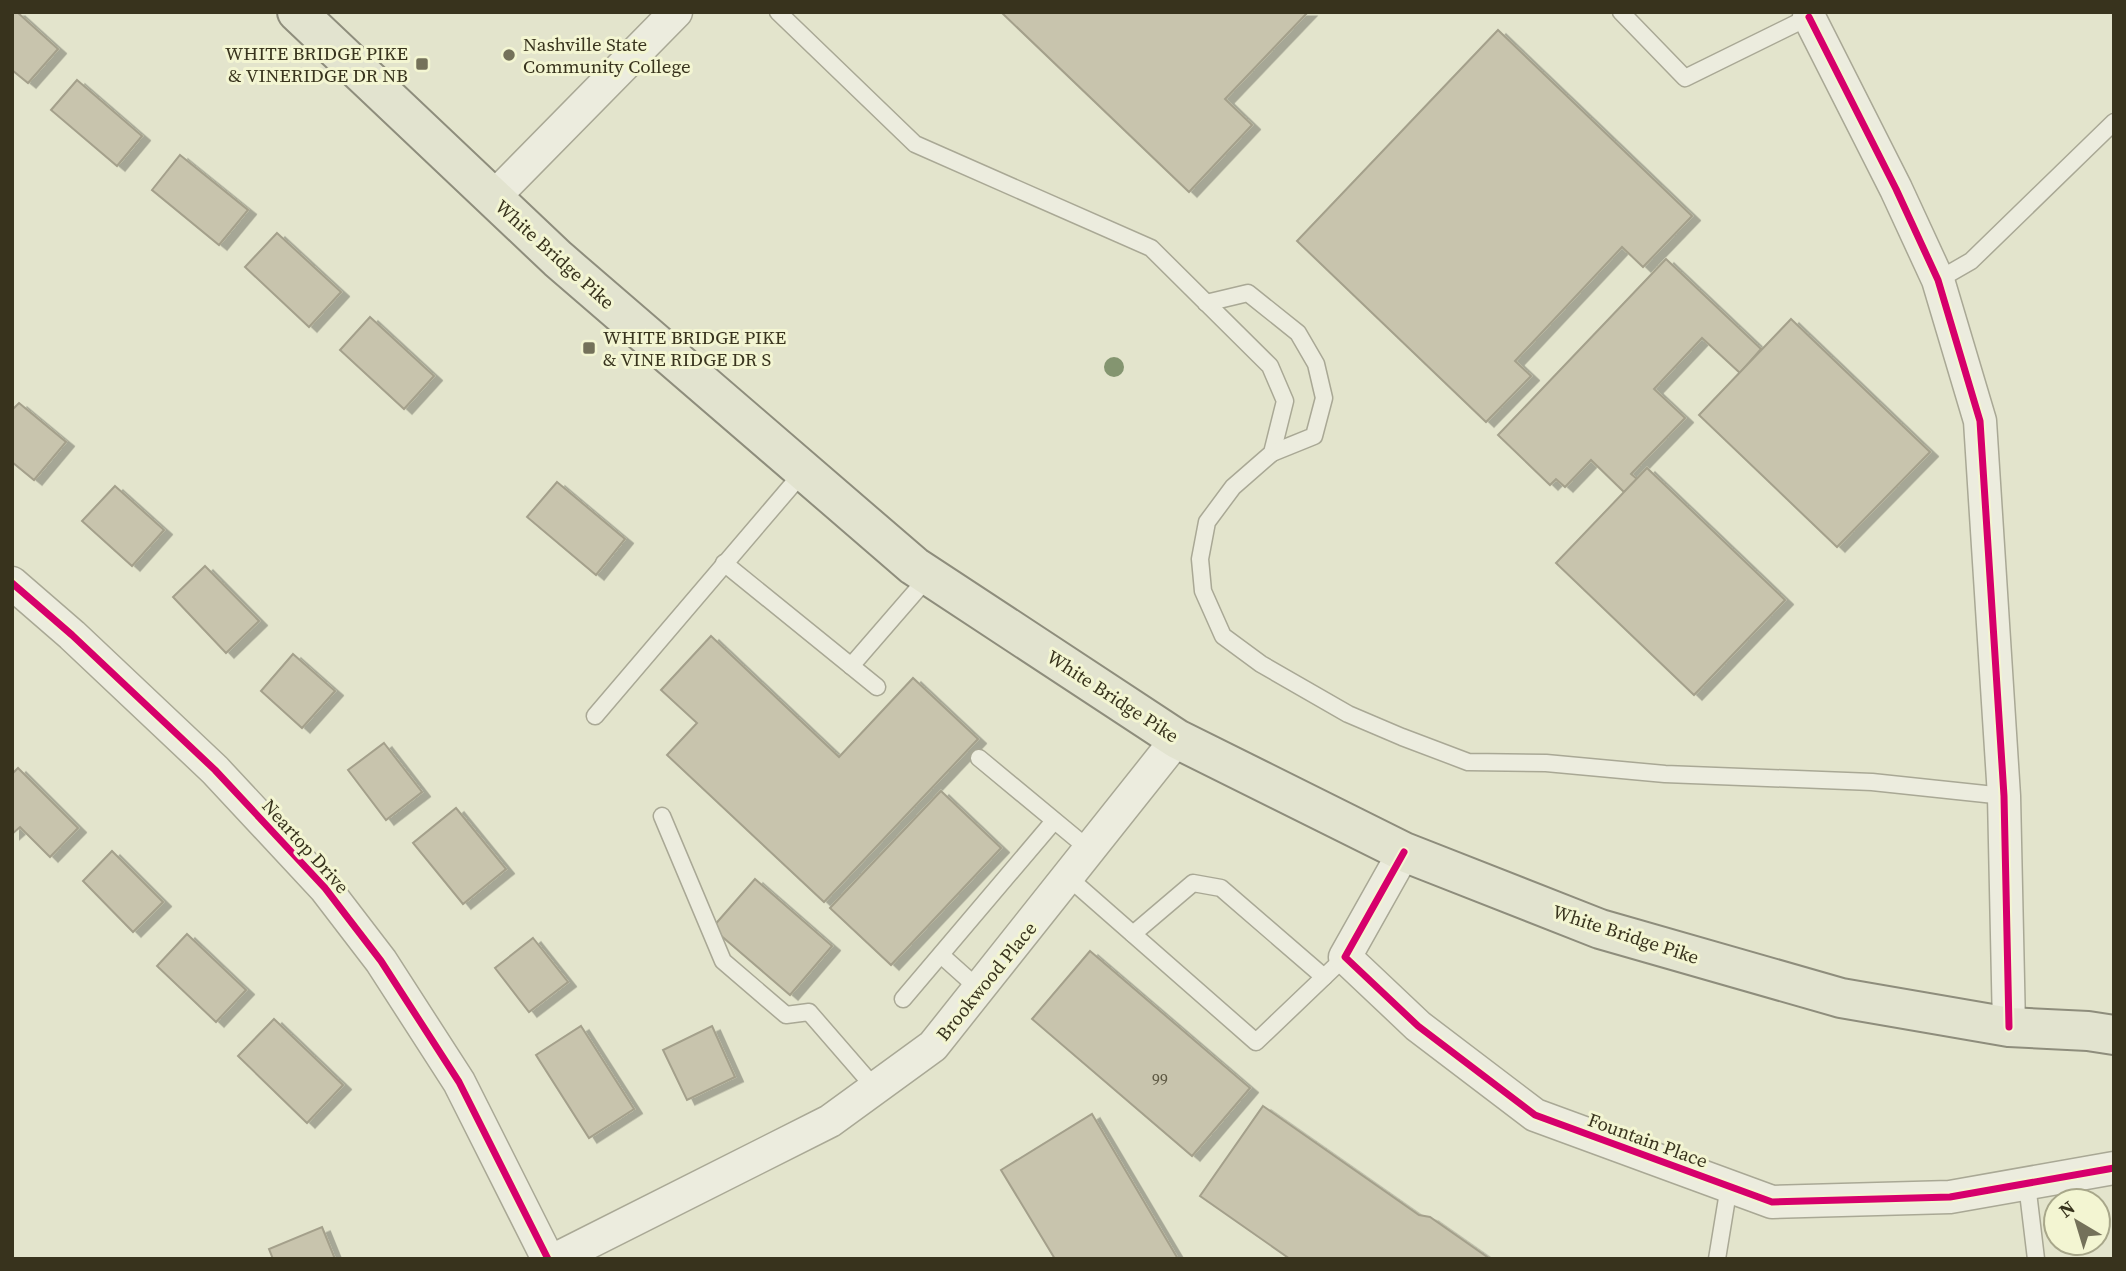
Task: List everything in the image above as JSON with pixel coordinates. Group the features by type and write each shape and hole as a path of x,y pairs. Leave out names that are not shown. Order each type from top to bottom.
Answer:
{"main road":[{"name":"White Bridge Pike","path":"297,12 558,259 914,566 1177,739 1404,852 1600,929 1841,998 2009,1027 2114,1035"}],"street":[{"path":"494,198 676,12"},
{"path":"1808,15 1896,189 1938,280 1980,421 2004,796 2009,1027"},
{"name":"Neartop Drive","path":"12,583 72,635 215,770 325,888 381,961 458,1082 548,1259"},
{"name":"Brookwood Place","path":"556,1259 830,1121 933,1046 1177,739"},
{"path":"1334,967 1404,852"},
{"name":"Fountain Place","path":"1334,967 1418,1026 1535,1115 1772,1202 1950,1197 2114,1168"}],"lane":[{"path":"778,12 915,145 1152,248 1270,366 1285,401 1272,453"},
{"path":"1620,12 1685,78 1808,15"},
{"path":"1938,280 1971,261 2114,122"},
{"path":"1206,303 1248,293 1298,333 1316,364 1324,398 1314,436 1272,453 1233,487 1207,522 1200,559 1203,591 1223,636 1261,664 1348,714 1468,762 1546,763 1665,774 1872,782 2004,796"},
{"path":"595,716 804,471"},
{"path":"724,564 877,687"},
{"path":"851,666 929,576"},
{"path":"979,758 1090,850"},
{"path":"662,816 723,961 786,1016 809,1012 875,1088"},
{"path":"903,999 1055,821"},
{"path":"1069,878 1256,1042 1334,967 1221,888 1193,883 1133,934"},
{"path":"941,955 979,989"},
{"path":"2027,1184 2036,1259"},
{"path":"1717,1259 1729,1186"}],"building":[{"path":"12,12 17,12 58,49 28,83 12,70"},
{"path":"1001,12 1308,12 1225,99 1252,125 1189,192"},
{"path":"1498,30 1692,216 1643,267 1622,247 1515,361 1531,376 1486,422 1297,241"},
{"path":"77,80 142,136 117,166 51,110"},
{"path":"180,155 248,210 219,245 152,190"},
{"path":"277,233 341,292 309,327 245,267"},
{"path":"1666,259 1761,349 1740,373 1702,338 1654,389 1685,418 1631,474 1637,479 1624,492 1591,460 1565,487 1556,479 1550,485 1498,435"},
{"path":"370,317 434,376 404,409 340,350"},
{"path":"1791,319 1930,452 1837,547 1699,415"},
{"path":"19,403 66,442 34,480 12,462 12,410"},
{"path":"1647,468 1785,600 1694,695 1556,563"},
{"path":"557,482 625,539 596,575 527,517"},
{"path":"115,486 164,530 132,566 82,521"},
{"path":"205,566 259,621 226,653 173,597"},
{"path":"711,636 839,757 913,678 978,739 824,902 667,755 697,723 661,690"},
{"path":"293,654 335,691 302,728 261,691"},
{"path":"384,743 422,792 386,820 348,770"},
{"path":"18,768 78,828 50,857 20,827 12,834 12,774"},
{"path":"941,791 1001,848 891,965 830,908"},
{"path":"456,808 506,869 463,904 413,843"},
{"path":"112,851 163,902 133,932 83,881"},
{"path":"755,879 832,946 790,995 712,928"},
{"path":"187,934 246,990 216,1022 157,966"},
{"path":"533,938 568,982 529,1012 495,968"},
{"path":"1090,951 1250,1088 1192,1156 1032,1019"},
{"path":"274,1019 343,1085 307,1123 238,1056"},
{"path":"581,1026 634,1109 589,1138 536,1055"},
{"path":"712,1026 735,1077 687,1100 663,1050"},
{"path":"1263,1106 1419,1215 1430,1217 1490,1259 1290,1259 1200,1196"},
{"path":"1092,1114 1178,1259 1055,1259 1001,1170"},
{"path":"322,1227 335,1259 273,1259 269,1249"}],"cycle path":[{"path":"1809,17 1896,189 1938,280 1980,421 2004,796 2009,1027"},
{"path":"12,583 72,635 215,770 325,888 381,961 459,1082 548,1259"},
{"path":"1404,852 1345,957 1418,1026 1535,1115 1772,1202 1950,1197 2114,1168"}],"place":[{"name":"Nashville State Community College","path":"509,55"},
{"name":"WHITE BRIDGE PIKE & VINERIDGE DR NB","path":"422,64"},
{"name":"WHITE BRIDGE PIKE & VINE RIDGE DR S","path":"589,348"}]}
